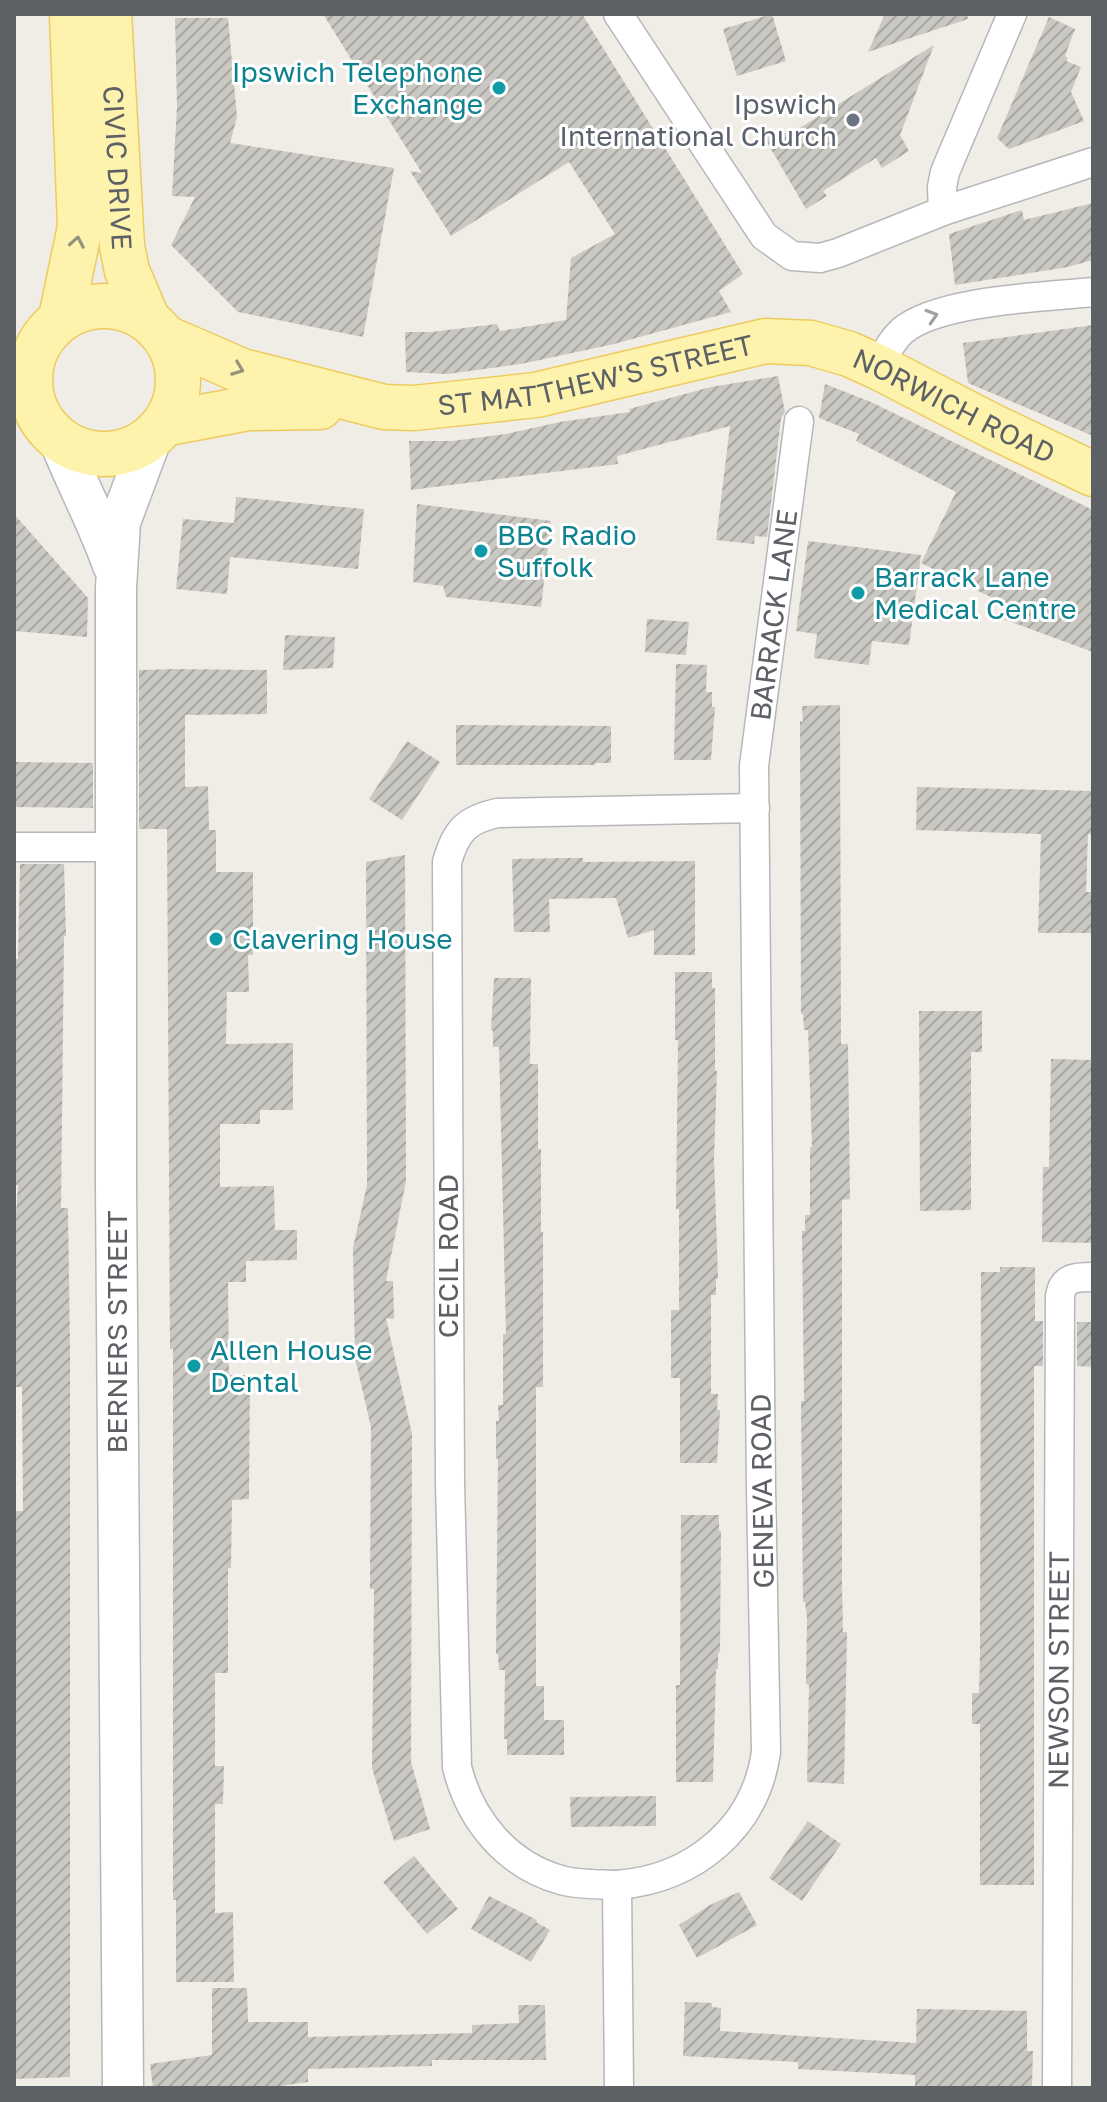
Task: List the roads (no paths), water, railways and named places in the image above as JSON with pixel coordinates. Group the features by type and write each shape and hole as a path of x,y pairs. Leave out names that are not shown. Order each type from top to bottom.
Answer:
{"main road":[{"name":"CIVIC DRIVE","path":"39,333 80,227 72,14"},
{"name":"CIVIC DRIVE","path":"109,14 122,246 127,271 156,328"},
{"path":"104,305 126,308 156,328 177,362 178,388 157,432 115,454 95,454 76,449 39,426 29,382 39,333 82,308 104,305"},
{"name":"ST MATTHEW'S STREET","path":"156,328 242,371 378,406"},
{"name":"ST MATTHEW'S STREET","path":"157,432 249,408 430,407 536,395 751,344 785,340 811,343"},
{"name":"NORWICH ROAD","path":"811,343 849,354 878,367 1093,474"}],"street":[{"path":"618,14 764,236 792,256 808,259 838,253 943,211 1093,162"},
{"path":"943,211 945,172 1012,14"},
{"path":"878,367 895,338 929,316 986,304 1093,292"},
{"name":"BARRACK LANE","path":"755,808 754,766 799,421"},
{"name":"BERNERS STREET","path":"39,426 74,479 99,526 118,576"},
{"name":"BERNERS STREET","path":"123,2088 116,847 118,576 120,522 157,432"},
{"name":"GENEVA ROAD","path":"617,1885 661,1877 686,1865 723,1839 753,1801 763,1777 766,1752 755,808"},
{"name":"CECIL ROAD","path":"617,1885 561,1880 529,1866 507,1851 475,1815 462,1788 457,1767 449,1466 447,862 452,845 461,831 475,818 497,813 755,808"},
{"path":"14,847 116,847"},
{"name":"NEWSON STREET","path":"1057,2088 1060,1296 1061,1287 1066,1281 1093,1277"},
{"path":"617,1885 619,2088"}],"place":[{"name":"Ipswich Telephone Exchange","path":"499,88"},
{"name":"Ipswich International Church","path":"853,120"},
{"name":"BBC Radio Suffolk","path":"481,551"},
{"name":"Barrack Lane Medical Centre","path":"858,593"},
{"name":"Clavering House","path":"216,939"},
{"name":"Allen House Dental","path":"194,1366"}]}
